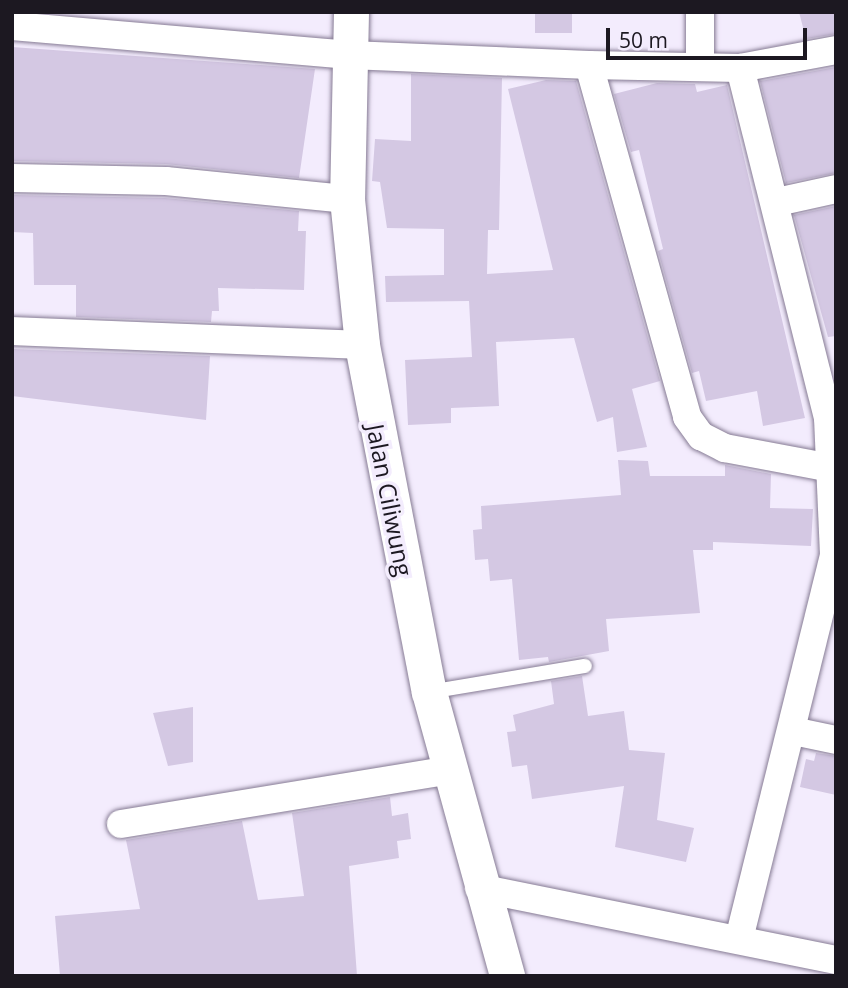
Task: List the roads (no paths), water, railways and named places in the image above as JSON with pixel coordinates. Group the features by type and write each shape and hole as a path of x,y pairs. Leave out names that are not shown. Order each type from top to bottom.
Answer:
{"street":[{"name":"Jalan Ciliwung","path":"351,12 346,199 362,345 429,692 479,888 507,976"},
{"path":"700,12 701,62"},
{"path":"12,26 350,55 589,65 701,62 740,68 836,50"},
{"path":"589,65 687,417 701,436 725,448 835,469"},
{"path":"739,939 835,555 835,469 824,337 777,202 740,68"},
{"path":"12,178 153,180 346,199"},
{"path":"777,202 836,189"},
{"path":"12,331 362,345"},
{"path":"793,731 836,740"},
{"path":"121,824 449,770"},
{"path":"479,888 836,960"}],"lane":[{"path":"429,692 585,666"}]}
